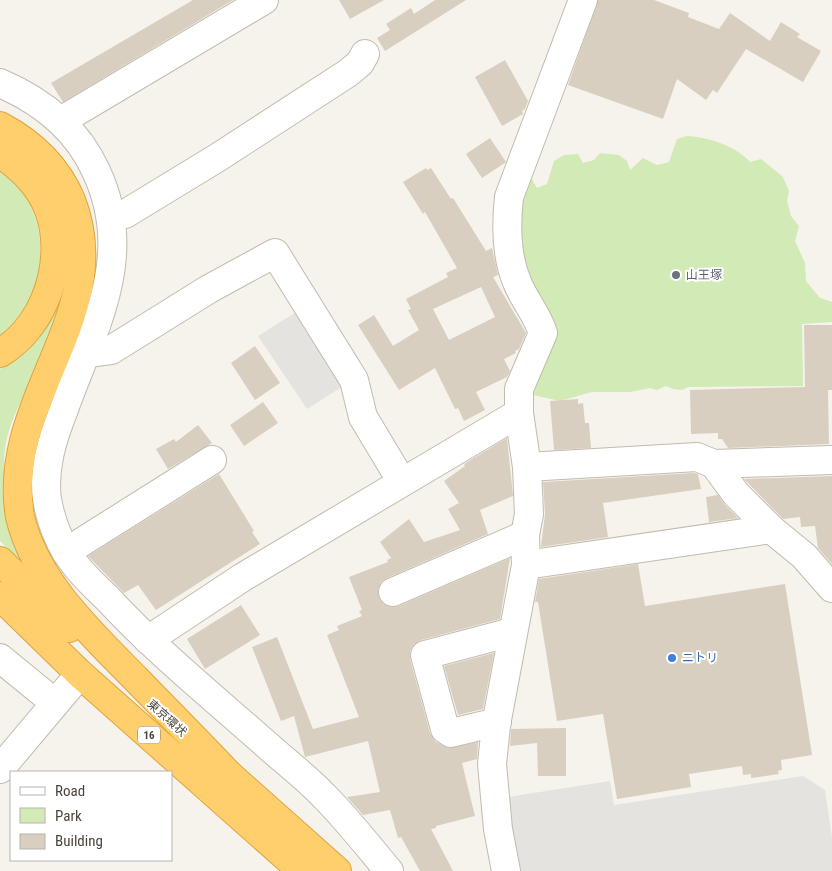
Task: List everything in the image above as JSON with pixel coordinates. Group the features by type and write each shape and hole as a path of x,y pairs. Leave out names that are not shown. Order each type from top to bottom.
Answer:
{"highway":[{"path":"0,126 17,135 37,151 54,170 66,189 81,236 82,262 77,290 69,316 35,392 19,441 15,468 20,518 42,568 82,623 231,777"},
{"path":"0,153 19,167 37,187 49,210 55,236 55,262 50,286 40,309 26,331 0,353"},
{"name":"東京環状","path":"0,561 48,610 337,871"},
{"name":"東京環状","path":"0,596 80,674 302,871"},
{"path":"0,606 80,674"}],"street":[{"path":"63,122 69,116 264,0"},
{"path":"506,871 498,829 492,764 512,632 526,565 527,467 518,412 519,389 543,333 537,316 517,282 512,265 506,222 509,197 583,0"},
{"path":"111,216 126,214 217,158 348,73 360,62 365,54"},
{"path":"0,82 25,94 63,122 94,166 104,189 111,216 114,254 110,279 87,353 54,437 46,480 48,501 54,523 66,552 75,565 148,640 324,795 389,871"},
{"path":"87,353 111,350 209,289 275,253 354,380 363,417 402,482"},
{"path":"148,640 243,577 518,412"},
{"path":"527,467 696,456 714,464 832,460"},
{"path":"66,552 212,460"},
{"path":"714,464 736,494 771,529 804,556 832,588"},
{"path":"526,565 771,529"},
{"path":"393,592 526,535"},
{"path":"497,722 451,733 445,729 425,656 512,632"},
{"path":"0,658 55,703"},
{"path":"0,770 80,674"}],"green space":[{"path":"687,136 721,143 737,151 750,162 761,159 783,177 789,191 787,201 791,216 799,226 795,241 805,263 806,281 820,298 832,302 832,322 802,324 803,386 688,387 682,390 666,386 657,390 650,388 630,392 592,392 560,401 533,395 529,390 555,336 498,239 528,172 537,188 547,184 554,161 564,155 578,154 583,163 594,160 600,153 619,155 627,161 630,170 643,158 657,165 669,162 677,139"},
{"path":"0,171 27,198 34,213 38,229 40,263 32,296 25,311 15,327 0,336"},
{"path":"69,277 64,300 53,332 40,364 16,412 7,437 4,463 5,487 24,557 17,558 0,541 0,369 28,351 59,303"}],"shaded area":[{"path":"301,309 348,383 307,409 258,336"},
{"path":"803,776 825,790 832,837 832,871 511,871 502,798 610,781 614,805"}],"building":[{"path":"193,0 233,0 63,102 51,83"},
{"path":"339,0 384,0 350,19"},
{"path":"435,0 466,0 385,51 377,38 390,30 386,24 411,8 414,14"},
{"path":"598,0 654,0 689,13 688,17 719,29 730,13 770,41 781,22 800,34 797,37 821,51 803,82 746,49 717,93 713,90 706,100 677,79 663,119 568,85"},
{"path":"505,60 528,101 525,109 522,111 523,114 502,126 475,77"},
{"path":"490,138 506,162 482,178 466,154"},
{"path":"426,168 427,170 431,168 451,199 453,198 486,251 492,248 498,275 493,277 526,333 519,349 515,351 516,353 504,359 510,371 507,377 476,392 485,410 464,421 458,408 455,409 435,368 399,390 358,325 374,315 393,346 419,330 408,310 411,309 406,299 448,277 446,273 457,268 425,212 423,214 403,182","holes":["481,287 495,317 449,340 433,309"]},
{"path":"804,325 832,325 832,390 828,390 829,444 728,448 722,439 718,439 718,433 691,434 690,390 805,387"},
{"path":"255,346 280,383 255,400 231,363"},
{"path":"578,399 578,404 583,403 585,423 589,423 591,448 554,450 550,401"},
{"path":"263,402 278,423 244,446 230,425"},
{"path":"198,425 212,443 168,469 156,449 174,439 176,442"},
{"path":"507,438 513,496 480,510 488,534 387,578 381,582 378,590 379,598 383,604 391,607 399,606 510,558 500,619 421,640 414,644 410,651 410,659 430,733 436,742 449,748 478,742 477,759 462,763 475,816 431,829 453,871 420,871 401,837 398,838 390,810 363,815 347,797 380,792 368,741 305,757 294,716 281,721 252,647 277,637 313,729 359,717 327,635 339,630 337,626 362,616 359,611 362,610 349,577 388,562 387,560 391,558 380,542 409,519 424,542 460,530 448,509 459,503 444,481 465,466 464,464"},
{"path":"219,474 260,544 156,610 138,585 124,593 88,556"},
{"path":"698,474 701,489 603,503 608,537 541,547 545,514 543,482"},
{"path":"832,476 832,564 818,548 815,526 801,527 800,517 783,519 744,479"},
{"path":"718,495 738,518 709,522 706,497"},
{"name":"ニトリ","path":"638,564 645,606 785,584 812,755 781,760 782,770 778,771 779,774 751,778 751,774 743,775 742,766 689,774 691,787 617,799 603,714 557,721 538,602 535,602 539,579"},
{"path":"241,605 260,635 205,669 187,639"},
{"path":"494,653 483,709 458,715 444,666"},
{"path":"566,728 566,776 538,776 537,743 510,746 511,729"}],"place":[{"name":"山王塚","path":"676,275"},
{"name":"ニトリ","path":"672,658"}]}
